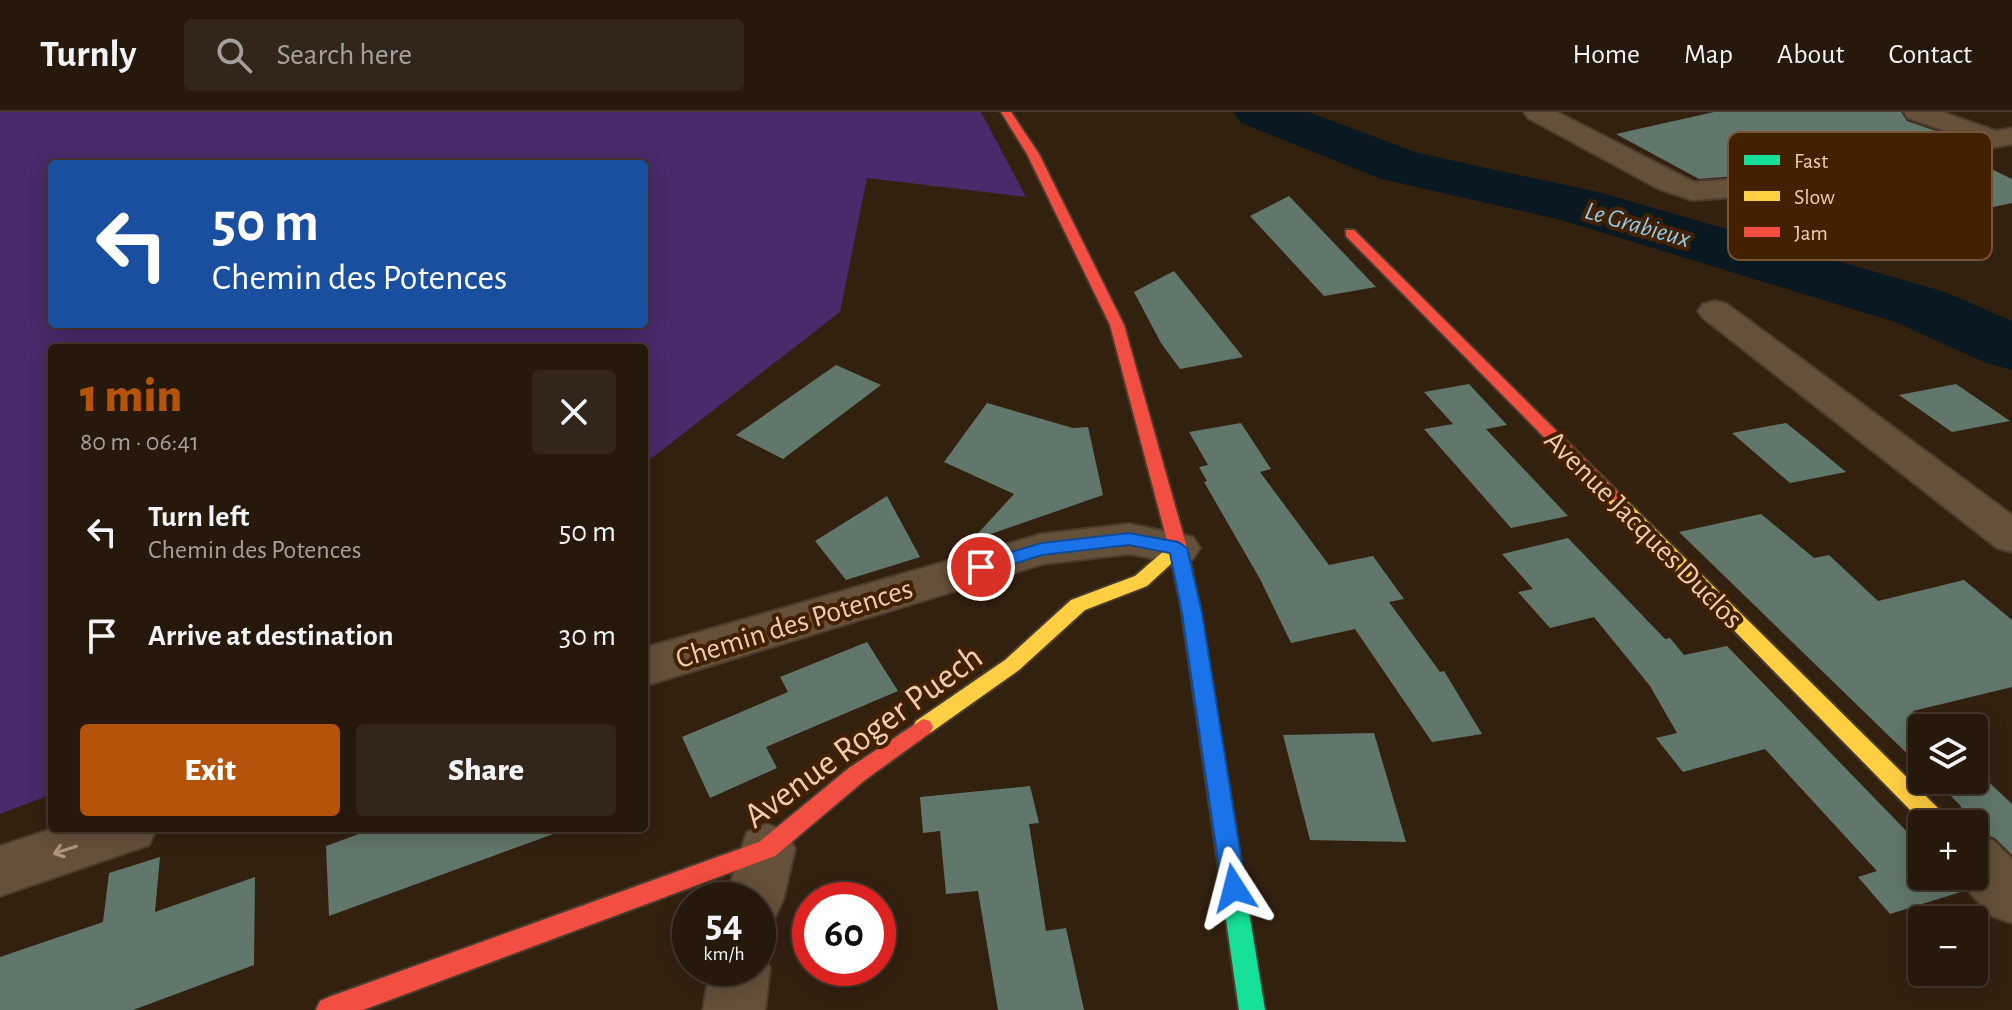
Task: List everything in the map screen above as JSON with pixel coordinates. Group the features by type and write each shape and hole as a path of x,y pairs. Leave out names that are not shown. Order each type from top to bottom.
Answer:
{"street":[{"path":"1006,112 1033,154 1117,325 1178,548 1192,613 1252,1010"},
{"path":"1917,112 1981,132"},
{"path":"1547,117 1589,116"},
{"path":"1547,117 1659,190 1728,189"},
{"name":"Avenue Jacques Duclos","path":"1350,233 1925,810"},
{"path":"1715,311 2012,537"},
{"name":"Chemin des Potences","path":"648,666 1042,549 1129,539 1178,548"},
{"name":"Avenue Roger Puech","path":"329,1010 760,875 857,774 1012,665 1078,605 1141,581 1178,548"},
{"path":"0,871 118,832"},
{"path":"1988,873 2012,897"},
{"path":"734,1010 737,986"}],"shaded area":[{"path":"0,112 981,112 1026,197 867,178 840,312 648,461 648,344 48,344 48,796 0,814"}],"building":[{"path":"1714,112 1901,112 1907,121 1939,132 1728,132 1728,177 1699,179 1616,134"},
{"path":"1992,169 2012,179 2012,203 1992,207"},
{"path":"1289,196 1376,287 1324,296 1250,216"},
{"path":"1174,271 1243,357 1180,369 1161,343 1134,292"},
{"path":"836,365 881,385 783,459 736,435"},
{"path":"1469,384 1507,425 1486,429 1568,516 1511,528 1424,429 1453,424 1424,392"},
{"path":"1956,384 2010,421 1952,432 1899,395"},
{"path":"987,403 1073,428 1088,427 1103,495 971,541 1014,494 944,462"},
{"path":"1241,423 1271,469 1260,472 1329,565 1373,556 1404,599 1389,602 1440,672 1444,671 1482,734 1432,742 1355,629 1291,643 1260,579 1204,482 1207,481 1199,467 1208,465 1189,432"},
{"path":"1786,423 1846,472 1790,483 1732,433"},
{"path":"887,496 920,557 846,580 815,541"},
{"path":"1761,514 1814,558 1829,555 1878,601 1964,580 2012,620 2012,687 1908,714 1908,754 1679,532"},
{"path":"1568,538 1684,655 1727,646 1908,833 1908,890 1964,891 1890,914 1858,877 1877,871 1765,749 1683,772 1656,738 1677,733 1650,686 1594,617 1550,628 1518,592 1533,589 1502,554"},
{"path":"867,642 898,691 766,747 777,768 710,798 682,737 788,692 780,677"},
{"path":"1374,733 1406,842 1310,840 1283,735"},
{"path":"1988,781 2012,804 2012,855 1995,838 1988,836 1988,810 1962,810 1949,794 1988,794"},
{"path":"1030,786 1039,823 1029,824 1046,931 1066,928 1084,1010 998,1010 978,891 946,894 940,831 923,833 920,797"},
{"path":"364,832 556,833 329,916 326,846"},
{"path":"160,857 155,912 255,877 254,965 133,1010 0,1010 0,957 103,922 109,873"}],"waterway":[{"name":"Le Grabieux","path":"1260,112 1402,167 1576,205 1728,250"},
{"name":"Le Grabieux","path":"1761,260 1920,307 2012,348"}],"traffic: fast":[{"path":"1190,605 1252,1010"}],"traffic: slow":[{"path":"1612,496 1925,810"},
{"path":"923,727 1012,665 1078,605 1141,581 1178,548"}],"traffic: jam":[{"path":"1006,112 1033,154 1117,325 1178,548 1190,605"},
{"path":"1350,233 1612,496"},
{"path":"329,1010 767,849 857,774 923,727"}],"route":[{"path":"981,567 1042,549 1129,539 1178,548 1192,613 1234,888"}]}
